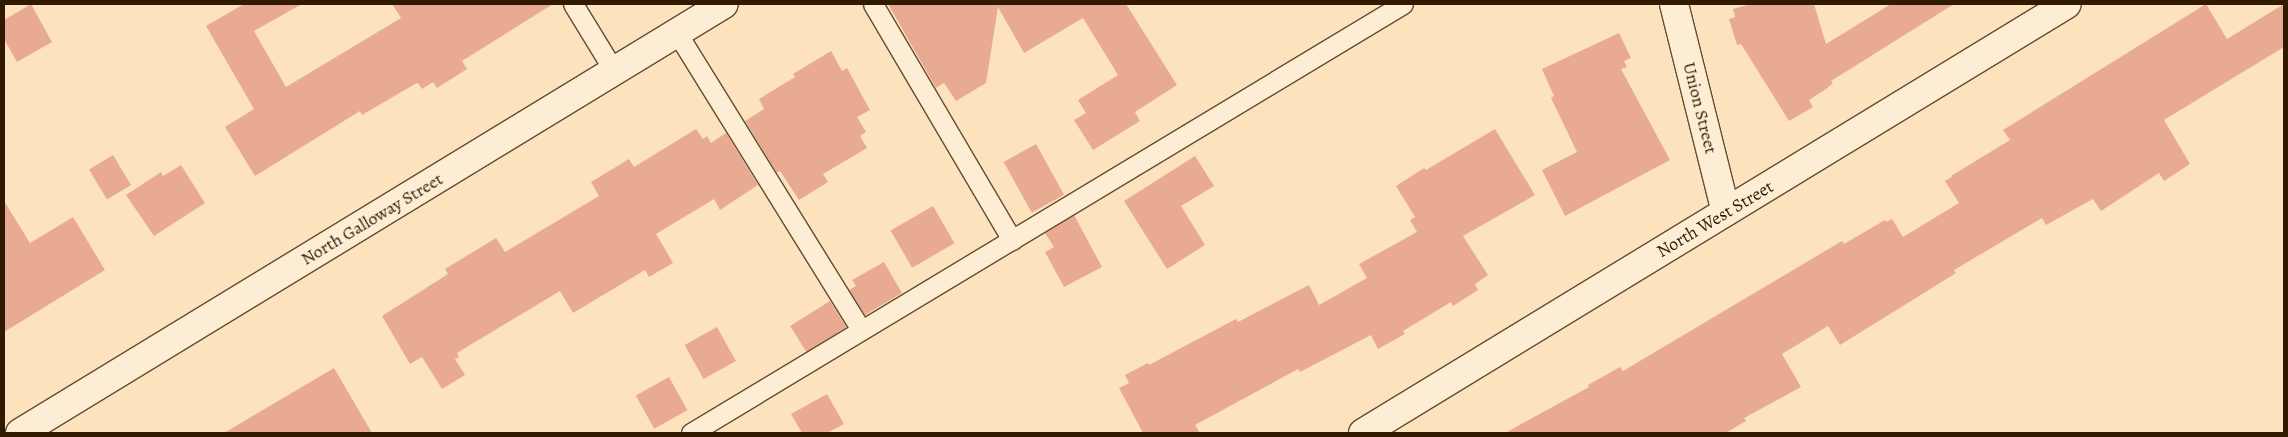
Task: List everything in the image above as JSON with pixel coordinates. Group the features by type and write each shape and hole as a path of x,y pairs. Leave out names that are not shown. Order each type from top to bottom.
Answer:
{"street":[{"name":"North Galloway Street","path":"20,433 724,4"},
{"name":"Union Street","path":"1674,4 1726,212"},
{"name":"North West Street","path":"1363,433 2068,4"}],"lane":[{"path":"573,4 614,71"},
{"path":"873,4 1012,240"},
{"path":"692,433 1403,4"},
{"path":"677,33 862,330"}],"building":[{"path":"31,4 52,42 17,62 4,39 4,20"},
{"path":"244,4 302,4 254,31 286,87 401,18 392,4 553,4 462,61 467,69 437,88 433,82 422,89 418,83 415,84 362,115 360,111 255,176 225,127 254,109 206,26"},
{"path":"888,4 1126,4 1177,85 1135,112 1140,121 1093,150 1074,120 1086,113 1078,100 1118,75 1083,18 1024,53 998,7 986,83 956,101 944,83 936,88"},
{"path":"1751,4 1814,4 1826,44 1891,4 1954,4 1831,81 1833,83 1809,100 1813,107 1789,121 1741,44 1737,45 1729,19 1735,17 1733,9"},
{"path":"2206,4 2227,39 2284,4 2284,47 2164,120 2190,164 2164,181 2159,173 2101,211 2093,199 2046,225 2042,218 1954,270 1956,273 1840,345 1828,326 1782,354 1801,387 1744,418 1746,421 1726,433 1505,433 1589,387 1588,385 1620,367 1623,371 1842,241 1844,244 1885,220 1886,222 1892,219 1903,237 1959,203 1945,181 2010,140 2003,130"},
{"path":"1619,33 1631,58 1624,61 1627,67 1621,69 1670,160 1565,216 1542,170 1577,152 1551,98 1554,96 1542,69"},
{"path":"831,51 842,71 847,68 870,110 857,117 866,132 860,136 867,148 823,174 828,182 799,200 780,171 777,173 745,121 764,109 759,99 795,77 793,74"},
{"path":"696,129 703,139 707,136 711,143 726,133 758,185 720,210 714,199 656,234 673,263 649,277 645,270 573,313 560,291 457,353 459,357 455,359 465,375 442,389 422,357 410,364 382,316 448,274 445,269 496,238 505,252 599,196 591,182 629,159 634,167"},
{"path":"1495,129 1535,195 1463,236 1488,275 1475,284 1478,290 1453,306 1451,302 1403,331 1405,334 1378,349 1371,335 1300,372 1298,369 1195,425 1200,433 1143,433 1119,388 1129,383 1125,375 1148,363 1149,365 1236,319 1238,322 1309,285 1319,305 1367,278 1359,264 1417,232 1410,220 1415,217 1396,186 1424,168 1426,170"},
{"path":"1036,144 1064,195 1032,213 1004,162"},
{"path":"113,155 131,185 107,199 89,169"},
{"path":"1195,156 1214,186 1181,206 1205,245 1167,269 1124,201"},
{"path":"181,165 205,203 154,236 126,195 161,172 163,176"},
{"path":"4,201 30,243 73,217 105,270 4,332"},
{"path":"933,206 954,243 912,268 891,230"},
{"path":"1074,215 1102,267 1064,287 1045,252 1054,247 1045,233"},
{"path":"884,262 902,293 865,315 849,290 856,286 852,280"},
{"path":"830,301 846,327 807,352 790,326"},
{"path":"717,327 736,361 704,379 685,345"},
{"path":"334,368 372,433 224,433"},
{"path":"669,377 687,410 654,429 636,395"},
{"path":"827,394 844,424 827,433 802,433 791,414"}]}
